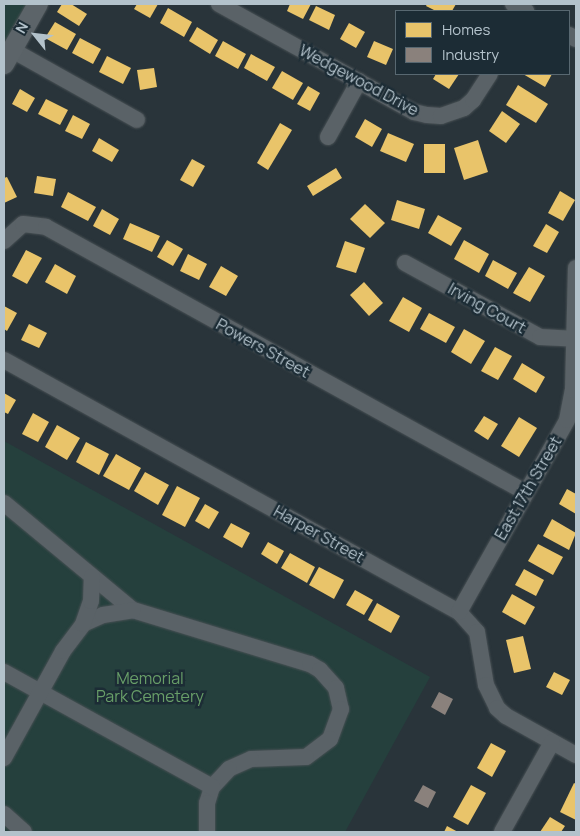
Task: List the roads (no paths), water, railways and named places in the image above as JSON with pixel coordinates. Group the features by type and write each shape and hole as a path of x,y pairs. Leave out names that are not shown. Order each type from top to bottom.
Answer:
{"main road":[{"path":"8,57 38,4"}],"street":[{"name":"Wedgewood Drive","path":"219,4 414,112 442,116 464,108 473,100 489,75"},
{"path":"8,57 137,120"},
{"path":"328,137 359,81"},
{"name":"Powers Street","path":"4,241 13,230 23,224 46,228 525,492"},
{"name":"Irving Court","path":"405,263 529,332 549,339 575,339"},
{"name":"East 17th Street","path":"459,612 567,420 573,390 576,268"},
{"name":"Harper Street","path":"4,360 459,612 477,632 486,685 497,708 576,756"},
{"path":"4,503 133,610 310,664 320,670 336,688 341,709 340,720 324,746 306,757 264,757 239,763 220,776 212,787 206,811 207,832"},
{"path":"4,758 63,651 83,624 91,601 92,577"},
{"path":"83,624 103,616 133,610"},
{"path":"4,672 212,787"},
{"path":"502,832 552,742"},
{"path":"5,812 24,832"}],"park label":[{"name":"Memorial Park Cemetery","path":"150,687"}]}
